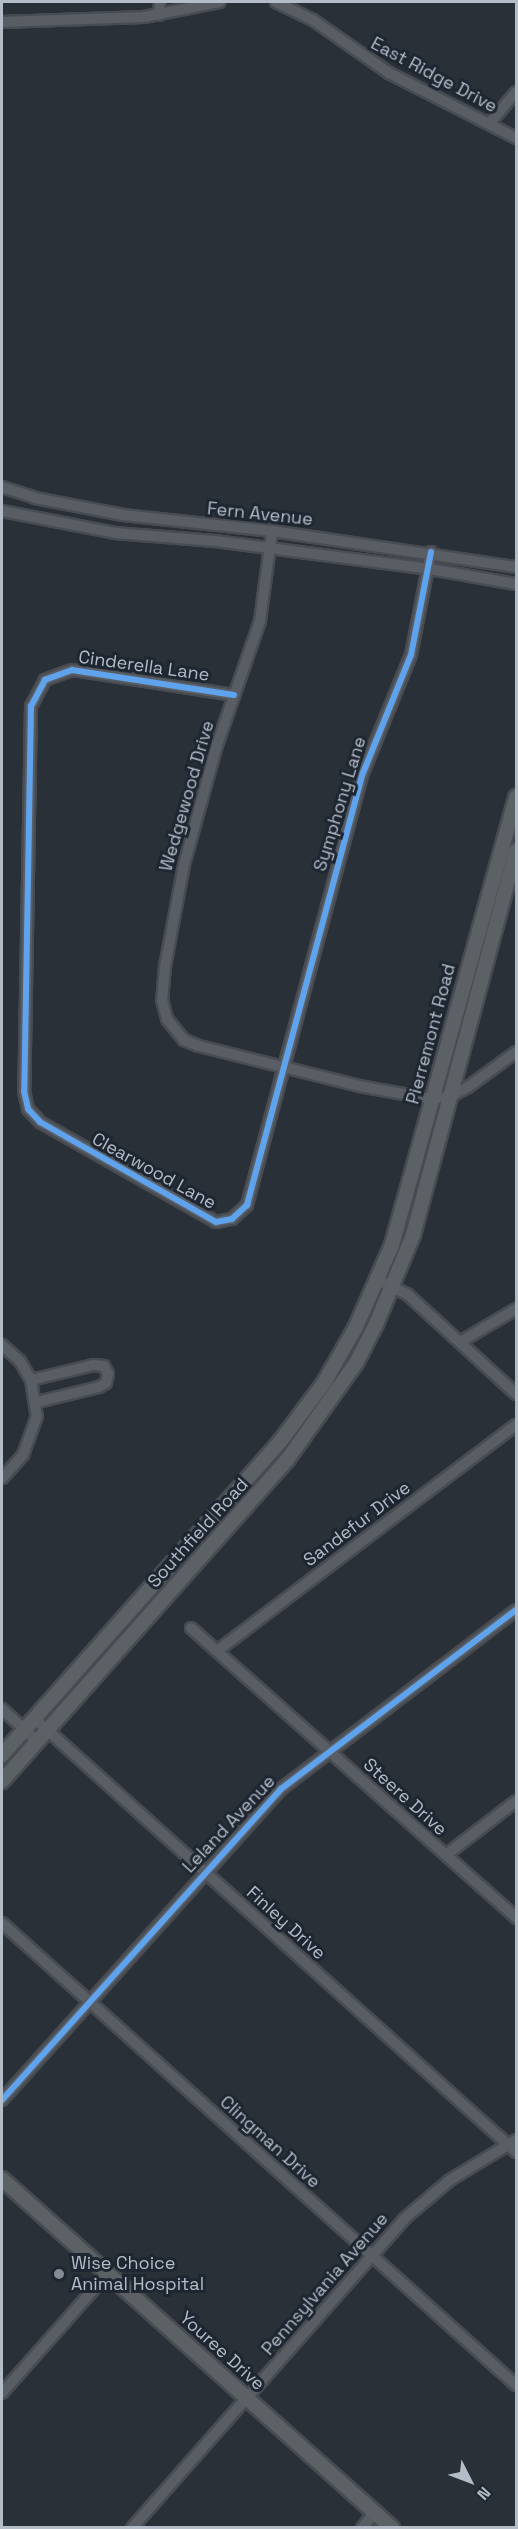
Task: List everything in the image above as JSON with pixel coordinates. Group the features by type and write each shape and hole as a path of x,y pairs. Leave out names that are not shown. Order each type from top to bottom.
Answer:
{"main road":[{"name":"Pierremont Road","path":"378,1280 516,797"},
{"path":"500,850 516,853"},
{"name":"Pierremont Road","path":"393,1287 413,1234 516,853"},
{"path":"447,1041 465,1044"},
{"name":"Southfield Road","path":"2,1755 280,1442 317,1392 378,1280"},
{"name":"Southfield Road","path":"2,1782 299,1445 356,1363 393,1287"},
{"path":"317,1392 331,1401"},
{"path":"227,1502 240,1513"},
{"path":"151,1588 163,1599"},
{"name":"Youree Drive","path":"2,2179 392,2528"}],"street":[{"path":"159,15 160,2"},
{"path":"2,22 19,24 159,15 220,2"},
{"name":"East Ridge Drive","path":"276,2 313,20 388,73 516,138"},
{"path":"490,123 516,92"},
{"name":"Fern Avenue","path":"2,487 79,508 431,552 516,567"},
{"name":"Fern Avenue","path":"2,511 115,533 271,549 430,569 516,584"},
{"name":"Wedgewood Drive","path":"272,531 260,621 197,811 169,942 163,1007 178,1035 199,1047 282,1068"},
{"name":"Symphony Lane","path":"282,1068 363,773 411,655 430,569 431,552"},
{"name":"Cinderella Lane","path":"50,677 72,670 234,695"},
{"name":"Clearwood Lane","path":"50,677 37,689 31,706 24,1091 28,1109 40,1122 207,1220 221,1222 231,1219 247,1204 282,1068"},
{"path":"282,1068 431,1099 452,1096 516,1052"},
{"path":"378,1280 406,1294 516,1394"},
{"path":"460,1342 516,1309"},
{"path":"2,1345 20,1361 31,1380 37,1402 31,1440 2,1478"},
{"path":"31,1380 94,1365 104,1366 108,1374 99,1387 37,1402"},
{"name":"Sandefur Drive","path":"217,1651 516,1425"},
{"name":"Leland Avenue","path":"2,2100 281,1788 516,1610"},
{"name":"Steere Drive","path":"191,1628 516,1918"},
{"path":"2,1708 37,1741"},
{"name":"Finley Drive","path":"34,1718 514,2146"},
{"path":"446,1855 516,1801"},
{"name":"Clingman Drive","path":"2,1923 516,2385"},
{"name":"Pennsylvania Avenue","path":"132,2528 372,2255 438,2189 514,2146"},
{"path":"2,2392 108,2274"},
{"path":"362,2528 375,2512"}],"cycle path":[{"path":"234,695 72,670 45,680 31,706 24,1091 28,1109 40,1122 216,1222 232,1219 247,1205 363,773 411,655 431,552"},
{"path":"2,2100 281,1789 516,1610"}],"place":[{"name":"Wise Choice Animal Hospital","path":"59,2274"}]}
